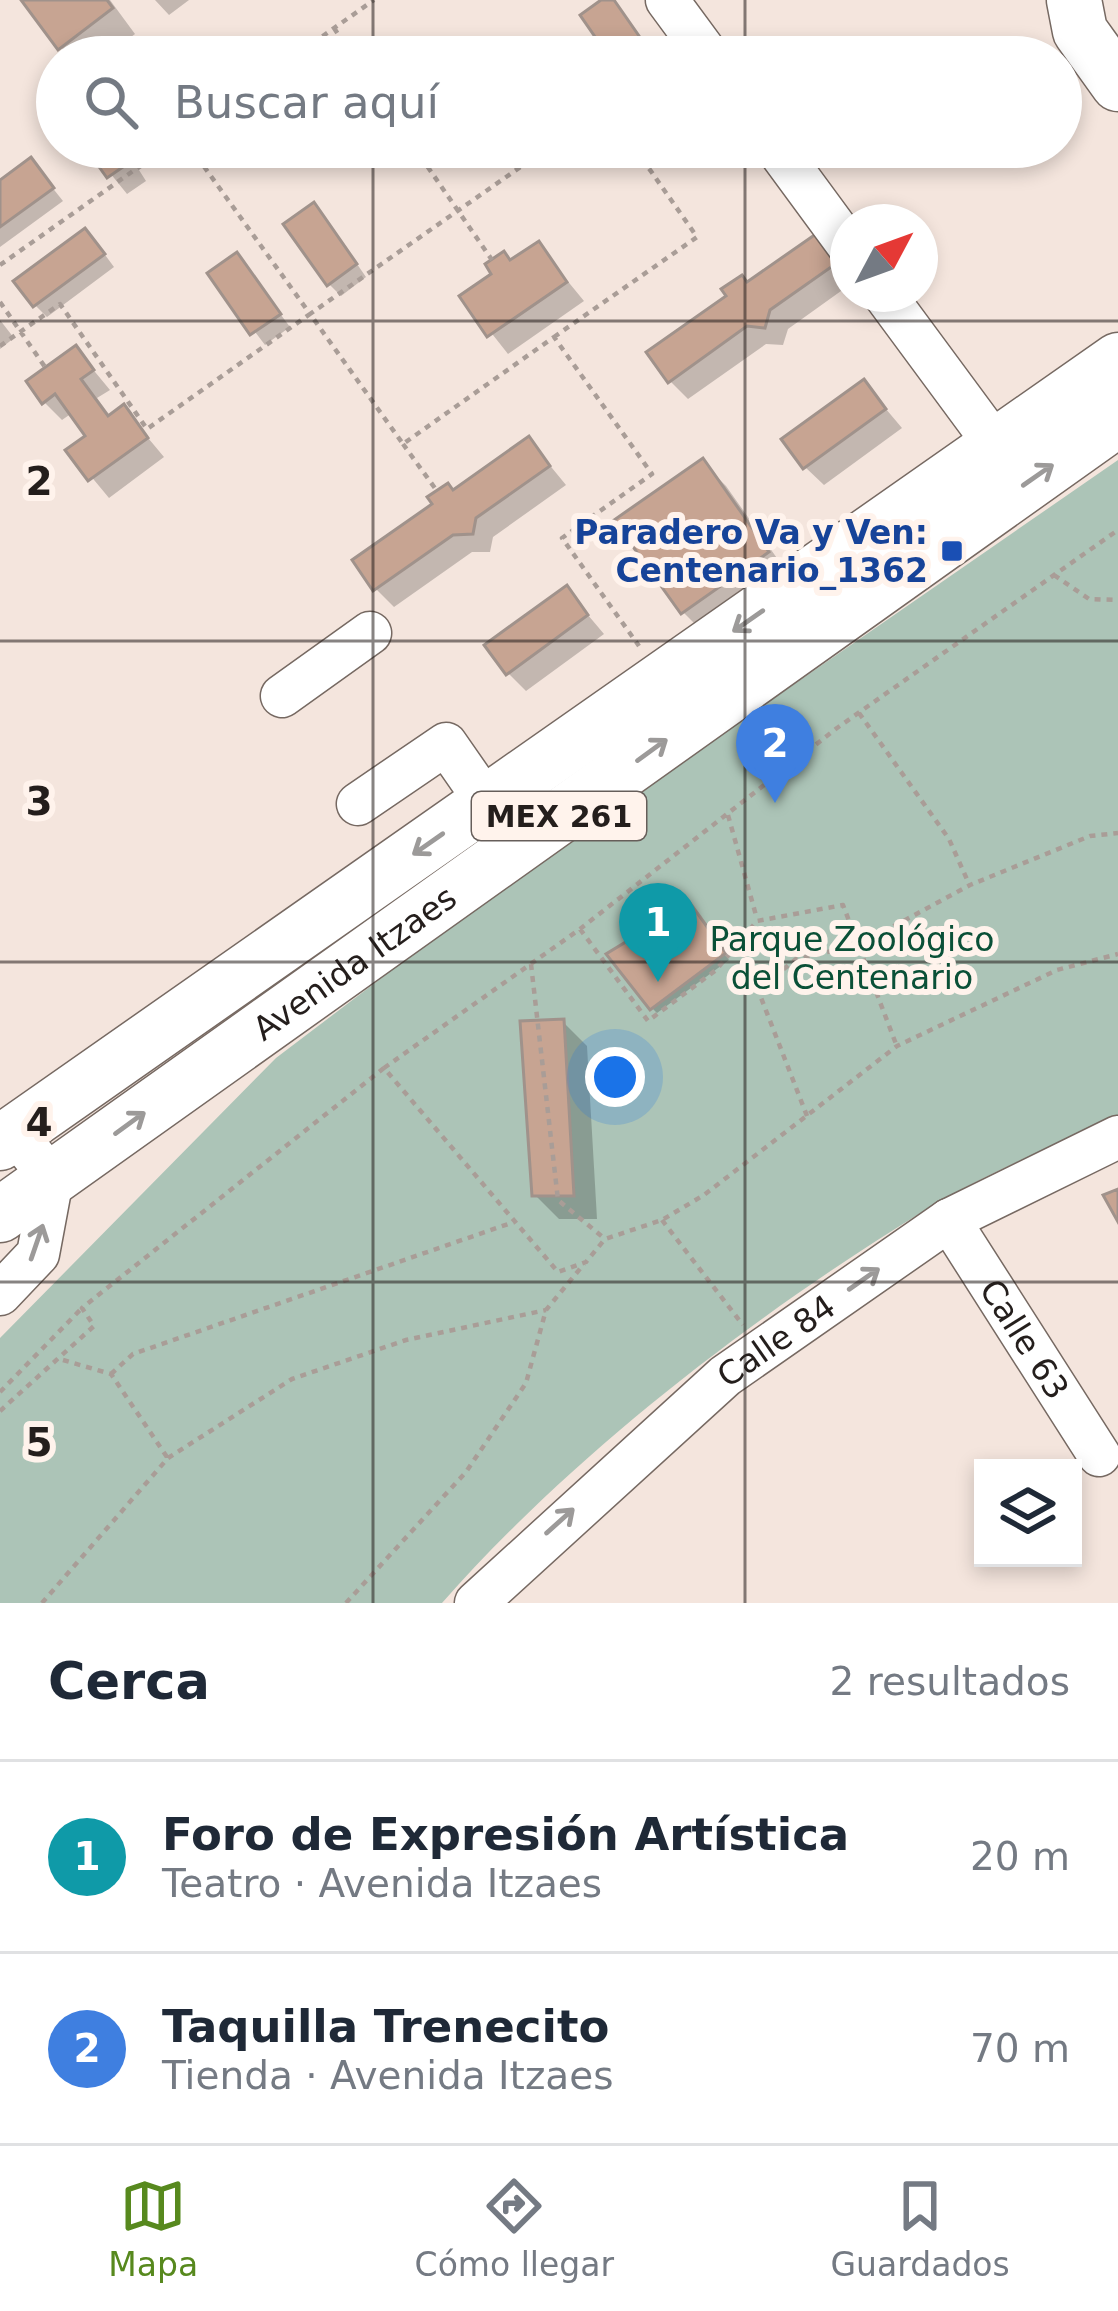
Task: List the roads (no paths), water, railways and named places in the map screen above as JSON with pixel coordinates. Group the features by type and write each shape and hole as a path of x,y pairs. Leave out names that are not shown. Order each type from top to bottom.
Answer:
{"main road":[{"path":"1074,0 1079,32 1118,84"},
{"name":"Avenida Itzaes","path":"0,1215 501,826 984,475 1118,360"},
{"name":"Avenida Itzaes","path":"984,475 1118,419"},
{"name":"Avenida Itzaes","path":"8,1138 501,826"}],"street":[{"path":"668,0 695,36"},
{"path":"791,168 830,220"},
{"path":"894,312 984,475"},
{"path":"282,696 370,633"},
{"path":"358,804 446,744 501,826"},
{"name":"Calle 84","path":"476,1603 724,1376 949,1220 1118,1137"},
{"path":"0,1294 38,1254 52,1179 8,1138"},
{"name":"Calle 63","path":"949,1220 1099,1455"}],"place":[{"name":"Paradero Va y Ven: Centenario_1362","path":"952,551"},
{"name":"Taquilla Trenecito","path":"775,803"},
{"name":"Foro de Expresión Artística","path":"658,982"}],"park label":[{"name":"Parque Zoológico del Centenario","path":"852,958"}]}
